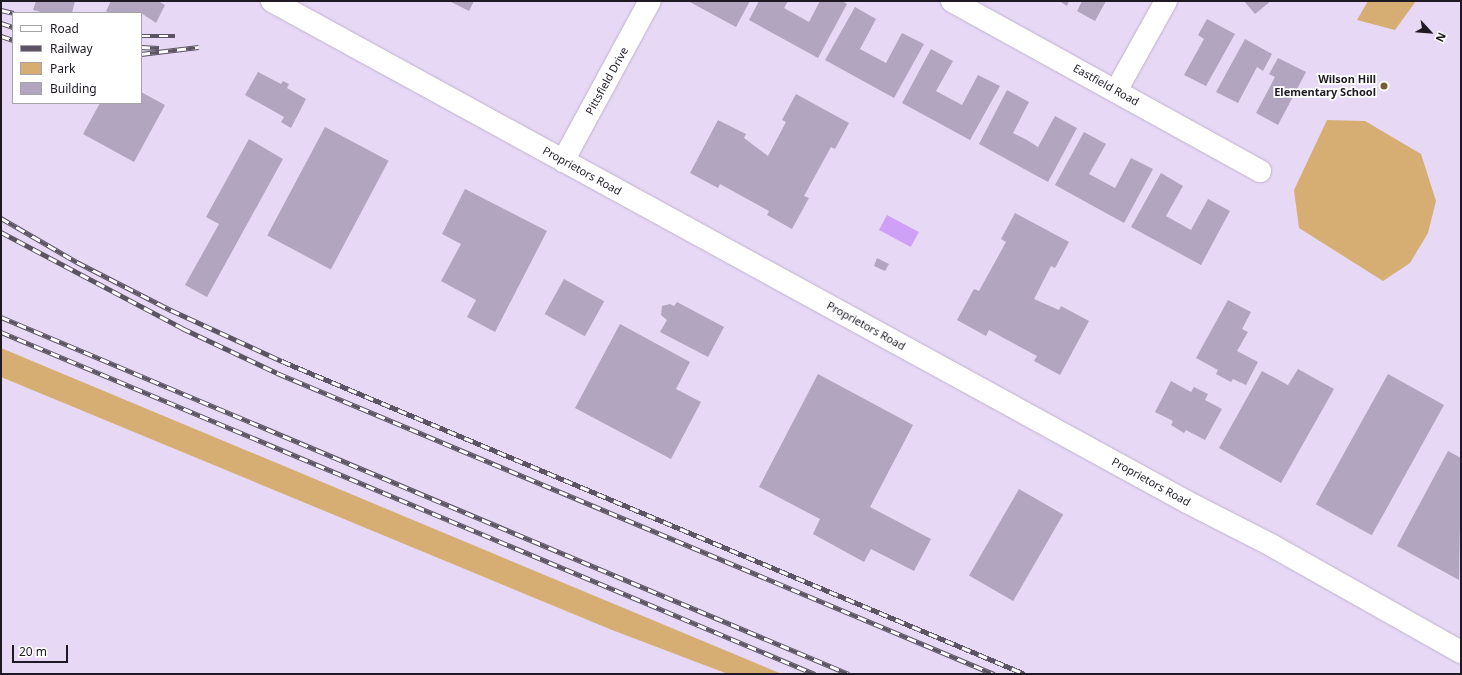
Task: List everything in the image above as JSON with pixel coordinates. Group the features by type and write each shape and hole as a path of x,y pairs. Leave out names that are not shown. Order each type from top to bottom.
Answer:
{"street":[{"name":"Proprietors Road","path":"272,1 1197,507 1271,545 1461,652"},
{"name":"Pittsfield Drive","path":"563,161 650,1"},
{"name":"Eastfield Road","path":"952,1 1260,171"},
{"path":"1116,91 1166,1"}],"green space":[{"path":"1368,1 1416,1 1395,30 1357,20"},
{"path":"1327,120 1365,121 1421,154 1436,201 1428,233 1410,263 1383,281 1299,228 1294,190"},
{"path":"1,348 782,674 728,674 612,630 1,377"}],"shaded area":[{"path":"887,215 919,232 911,247 879,230"}],"building":[{"path":"36,1 75,1 72,12 41,12 33,10"},
{"path":"111,1 158,1 165,5 156,23 142,14 142,12 106,11"},
{"path":"449,1 474,1 469,11"},
{"path":"688,1 750,1 736,27"},
{"path":"759,1 788,1 784,8 809,22 820,1 842,1 847,4 818,58 749,20"},
{"path":"1059,1 1069,1 1067,6"},
{"path":"1082,1 1106,1 1095,21 1077,11"},
{"path":"1244,1 1271,1 1255,14"},
{"path":"855,7 876,19 860,49 886,63 902,33 924,44 894,98 825,60"},
{"path":"1207,19 1235,34 1206,86 1184,75 1204,39 1198,35"},
{"path":"1245,39 1272,54 1263,71 1257,67 1238,103 1216,92"},
{"path":"931,49 953,61 936,91 962,105 978,75 1000,86 970,140 902,103"},
{"path":"1278,58 1306,72 1278,125 1256,113 1275,77 1269,74"},
{"path":"258,72 281,84 283,81 289,84 287,88 306,99 291,128 281,122 284,117 245,95"},
{"path":"1007,90 1029,102 1013,133 1038,147 1055,116 1077,128 1048,182 979,144"},
{"path":"142,93 165,105 134,162 83,134 99,104 142,104"},
{"path":"796,94 849,123 835,149 831,147 804,196 809,198 792,229 767,215 769,211 720,184 718,188 690,173 718,120 746,134 744,138 768,156 786,122 782,120"},
{"path":"325,127 389,161 331,269 267,236"},
{"path":"1084,132 1106,144 1089,174 1115,188 1131,158 1153,169 1124,223 1055,185"},
{"path":"249,139 283,159 207,297 185,285 219,224 206,217"},
{"path":"1161,173 1183,186 1166,216 1191,230 1208,199 1230,211 1201,265 1131,227"},
{"path":"465,189 547,231 495,332 467,317 476,300 441,281 461,244 442,234"},
{"path":"1015,213 1069,242 1055,268 1051,266 1034,299 1059,310 1061,306 1089,321 1060,375 1034,361 1037,356 989,330 986,336 957,320 974,289 979,291 1006,242 1001,239"},
{"path":"877,258 889,264 885,271 874,266"},
{"path":"564,279 604,301 585,336 545,314"},
{"path":"1228,300 1251,312 1242,329 1248,332 1237,351 1258,362 1246,385 1233,379 1231,382 1216,374 1218,370 1196,358"},
{"path":"677,302 724,327 708,357 660,332 667,320 661,315 662,306 670,304 674,306"},
{"path":"620,324 690,362 676,389 701,402 671,459 575,408"},
{"path":"1298,369 1334,389 1281,483 1219,448 1262,371 1288,385"},
{"path":"818,374 913,425 870,507 931,539 914,571 871,549 864,562 813,534 820,519 759,487"},
{"path":"1388,374 1444,405 1372,535 1316,504"},
{"path":"1171,381 1191,392 1194,387 1208,394 1205,400 1222,409 1205,440 1186,430 1184,433 1171,425 1173,421 1155,412"},
{"path":"1448,451 1461,458 1459,580 1397,546"},
{"path":"1019,489 1063,514 1013,601 969,576"}],"railway":[{"path":"1,10 12,13"},
{"path":"1,23 12,27"},
{"path":"1,36 12,40"},
{"path":"142,36 175,36"},
{"path":"142,47 159,48"},
{"path":"142,54 199,47"},
{"path":"1,218 77,262 171,310 282,361 1025,674"},
{"path":"1,232 182,328 277,373 994,674"},
{"path":"1,317 849,674"},
{"path":"1,332 815,674"}],"place":[{"name":"Wilson Hill Elementary School","path":"1384,86"}]}
